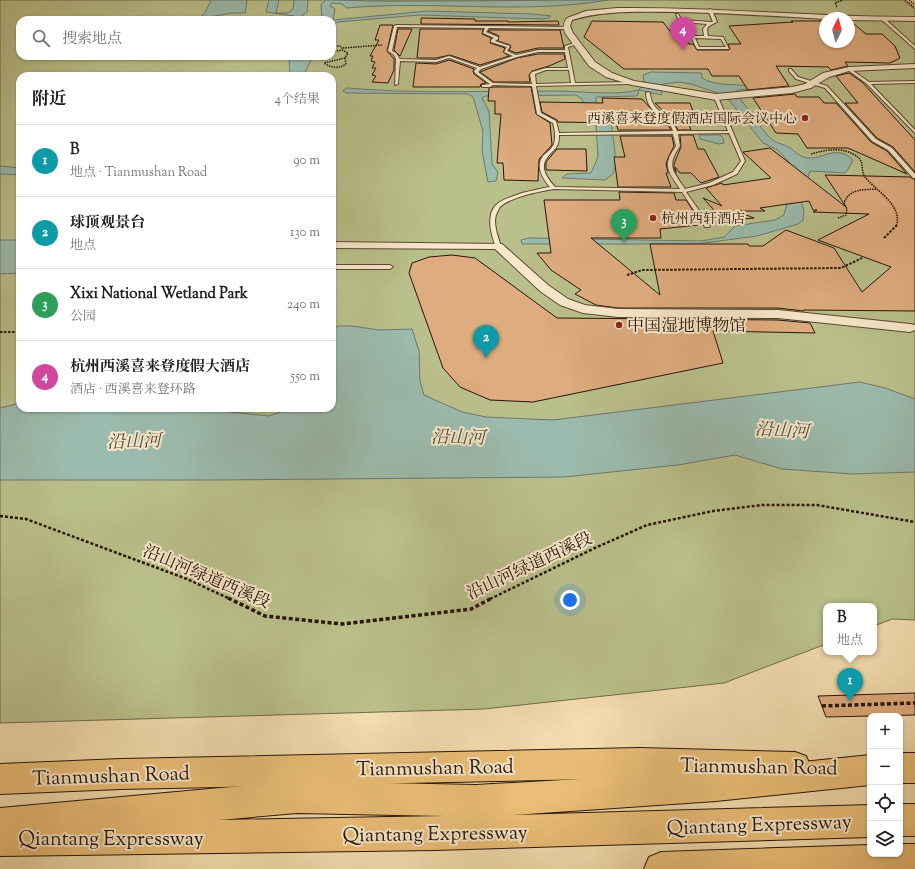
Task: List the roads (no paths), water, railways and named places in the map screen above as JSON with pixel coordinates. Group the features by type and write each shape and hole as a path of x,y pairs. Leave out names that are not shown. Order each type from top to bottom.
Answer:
{"main road":[{"name":"Tianmushan Road","path":"0,779 120,774 319,769 640,763 867,769"},
{"path":"903,768 915,768"},
{"path":"0,825 297,798 476,801 716,786 867,769"},
{"path":"903,820 915,820"},
{"name":"Qiantang Expressway","path":"0,839 159,838 575,830 867,821"},
{"path":"661,869 915,861"}],"street":[{"path":"915,19 882,19 710,10 644,9 593,12 570,19 566,28 592,64 609,75 632,83 719,97 792,90 814,83 826,75 849,69 915,66"},
{"path":"336,245 498,246 544,288 564,302 583,309 618,313 778,314 910,328"}],"lane":[{"path":"681,21 715,22 716,19 710,10"},
{"path":"677,15 681,21 682,31"},
{"path":"882,19 915,48"},
{"path":"706,37 705,29 710,23"},
{"path":"396,84 398,60 395,54 390,52 396,26 399,25 566,28"},
{"path":"488,27 484,32 497,38 492,41 509,47 505,51 514,56"},
{"path":"693,37 706,37 722,38 728,48 698,48 693,37"},
{"path":"573,83 566,47 576,43"},
{"path":"492,84 476,71 480,68 514,56 538,50 567,51"},
{"path":"398,60 436,61 449,57 480,68"},
{"path":"554,188 544,179 541,169 544,157 553,151 558,134 555,122 540,114 532,75 533,73 546,69 570,69"},
{"path":"849,69 868,83 915,132"},
{"path":"790,70 797,78 826,87 874,140 890,149 915,177"},
{"path":"868,83 915,82"},
{"path":"483,86 490,86 492,84 535,87 573,83 632,83"},
{"path":"648,93 648,98 655,112 668,119 674,125 678,146 672,156 670,171 708,226"},
{"path":"498,246 492,216 498,206 512,198 526,193 554,188 684,191 711,184 735,172 743,161 719,97"},
{"path":"558,134 731,132"},
{"path":"336,267 390,267"}],"water":[{"path":"210,0 247,0 245,13 201,16 211,1"},
{"path":"269,0 279,0 276,13 287,13 293,9 294,0 308,0 307,12 301,16 294,16 266,12"},
{"path":"326,0 608,0 576,4 510,7 412,5 347,8 342,4 332,3 330,6 335,9 334,16 322,16 321,4"},
{"path":"427,11 532,14 551,16 549,18 542,19 419,15 336,23 336,20"},
{"path":"289,60 311,60 305,72 290,72"},
{"path":"651,72 702,73 702,78 715,83 743,85 757,88 738,90 735,93 765,133 774,141 789,147 797,154 804,157 810,158 840,153 853,160 845,173 810,171 801,201 804,211 803,220 798,224 757,236 696,244 522,244 521,240 529,238 701,241 724,237 735,226 775,220 784,215 796,170 778,150 763,143 729,100 721,94 691,84 679,82 663,84 661,90 662,95 639,90 644,82 643,75"},
{"path":"347,88 424,92 554,91 619,93 639,90 637,96 596,97 596,102 604,109 610,119 614,146 614,172 605,180 562,178 567,174 591,173 598,157 596,125 593,114 583,105 582,99 576,95 486,96 482,98 489,111 492,164 498,172 496,181 488,182 482,151 483,131 473,97 468,94 346,93 343,91"},
{"path":"700,135 720,135 723,138 724,143 719,144 700,139"},
{"path":"0,166 16,168 16,175 0,174"},
{"path":"0,240 16,240 16,273 0,274"},
{"name":"沿山河","path":"337,326 352,326 379,330 412,329 419,351 420,381 424,395 462,412 486,417 553,420 860,382 885,388 915,399 915,472 853,474 782,469 735,455 678,465 564,477 0,480 0,408 16,404 16,412 231,412 269,416 280,412 336,412"}],"place":[{"name":"杭州西溪喜来登度假大酒店","path":"683,50"},
{"name":"西溪喜来登度假酒店国际会议中心","path":"805,118"},
{"name":"杭州西轩酒店","path":"653,218"},
{"name":"Xixi National Wetland Park","path":"624,242"},
{"name":"中国湿地博物馆","path":"619,325"},
{"name":"球顶观景台","path":"486,358"},
{"name":"B","path":"850,701"}]}
